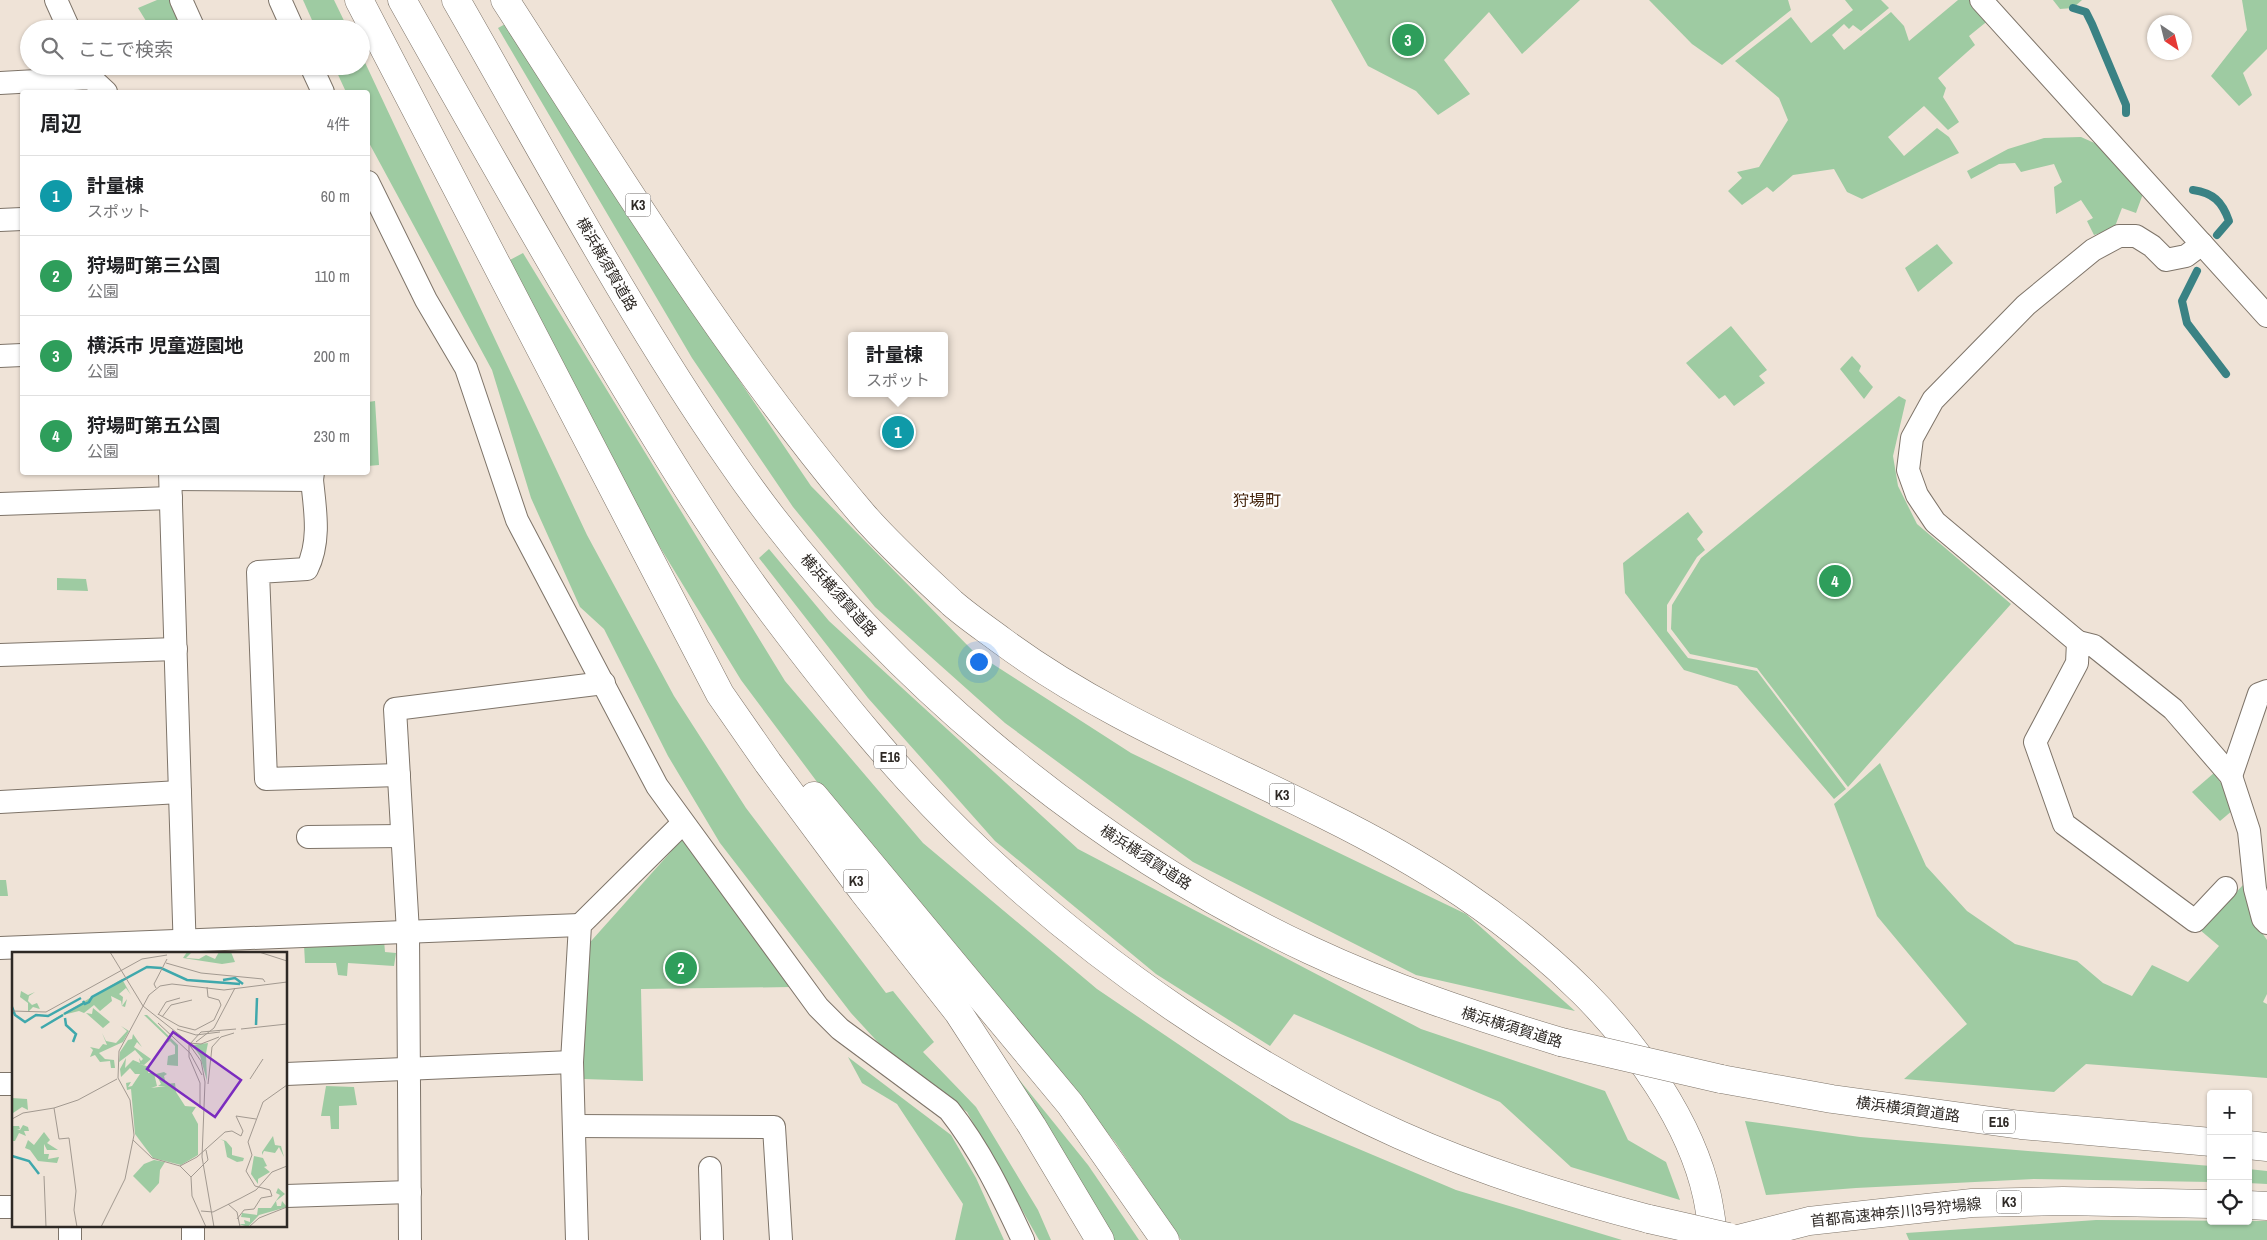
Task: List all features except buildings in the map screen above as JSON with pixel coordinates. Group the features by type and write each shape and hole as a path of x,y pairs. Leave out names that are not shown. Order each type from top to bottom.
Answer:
{"highway":[{"path":"359,0 369,20"},
{"name":"E16","path":"402,0 557,274 682,480 771,610 848,710 914,785 981,853 1052,914 1125,972 1185,1014 1335,1103 1398,1134 1530,1185 1649,1219 1741,1240"},
{"name":"横浜横須賀道路","path":"456,0 646,331 732,464 802,555 891,653 978,733 1058,797 1128,848 1216,902 1308,949 1393,987 1476,1017 1561,1042 1722,1079 1832,1099 2021,1125 2207,1142"},
{"name":"K3","path":"505,0 648,222 776,406 866,518 957,607 1031,663 1115,714 1406,856 1522,935 1607,1016 1637,1054 1670,1105 1689,1144 1707,1193 1714,1240"},
{"path":"370,21 626,514 733,687 779,753 1070,1104 1165,1240"},
{"name":"K3","path":"626,514 720,694 852,876 958,1012 1032,1126 1100,1240"},
{"path":"2252,1145 2267,1147"},
{"path":"1707,1193 1724,1240"},
{"name":"首都高速神奈川3号狩場線","path":"1734,1240 1804,1231 1878,1212 1972,1203 2063,1201 2207,1204"},
{"path":"2252,1205 2267,1206"}],"street":[{"path":"56,0 65,20"},
{"path":"181,0 190,20"},
{"path":"280,0 289,20"},
{"path":"1982,0 2267,316"},
{"path":"316,75 323,90"},
{"path":"0,82 94,79"},
{"path":"370,186 426,300 466,368 517,520 604,683 656,786 818,1007 840,1030 949,1110 963,1127 998,1186 1024,1240"},
{"path":"0,220 20,219"},
{"path":"2202,244 2186,256 2166,260 2152,246 2136,236 2119,236 2093,250 2026,305 1932,400 1912,438 1908,470 1917,495 1935,522 2078,642 2094,646 2173,709 2231,776 2249,831 2255,889 2263,919 2267,923"},
{"path":"0,356 20,355"},
{"path":"0,504 171,483 255,476 312,476 316,519 315,547 307,569 258,572 266,779 399,774"},
{"path":"171,483 185,947"},
{"path":"2078,642 2077,663 2035,742 2064,824 2195,921 2226,888"},
{"path":"0,655 176,649"},
{"path":"410,1240 408,932 395,709 604,683"},
{"path":"2231,776 2259,694 2267,691"},
{"path":"0,802 180,792"},
{"path":"577,1240 572,1062 580,925 683,823"},
{"path":"308,837 402,836"},
{"path":"0,948 185,947 408,932 580,925"},
{"path":"288,1074 572,1062"},
{"path":"574,1126 774,1126 781,1240"},
{"path":"710,1168 712,1240"},
{"path":"288,1196 410,1192"}],"green space":[{"path":"157,0 171,0 181,20 145,20 138,8"},
{"path":"303,0 334,0 344,20 312,20"},
{"path":"1331,0 1580,0 1522,54 1489,12 1444,60 1470,94 1438,115 1416,91 1368,66"},
{"path":"1649,0 1788,0 1791,10 1722,65 1692,44"},
{"path":"1845,0 1881,0 1889,8 1861,31 1853,25 1849,29 1844,24 1832,35 1844,50 1891,12 1904,26 1909,41 1958,0 1972,0 1990,19 1969,36 1975,45 1938,78 1946,88 1943,97 1959,122 1948,130 1924,106 1888,137 1904,156 1937,128 1949,137 1959,153 1862,199 1847,192 1834,169 1793,175 1773,192 1767,187 1742,205 1728,191 1742,178 1737,172 1759,167 1788,120 1779,98 1735,61 1791,17 1811,43 1853,10"},
{"path":"2053,0 2082,0 2073,8 2060,9"},
{"path":"2242,0 2267,0 2267,49 2243,73 2252,95 2239,106 2211,76 2247,30"},
{"path":"507,23 628,216 811,486 974,652 1131,753 1466,914 1575,1011 1416,975 1193,862 1005,723 875,607 793,507 692,358 498,28"},
{"path":"370,73 587,535 674,696 746,808 886,993 893,991 934,1042 923,1052 976,1107 1038,1210 1051,1240 1039,1240 967,1112 886,1051 851,1013 720,843 668,756 604,629 580,607 531,498 492,370 370,145 370,90 345,90 338,75 370,75"},
{"path":"2081,137 2108,149 2144,191 2136,213 2122,208 2114,229 2094,235 2087,221 2093,218 2081,200 2056,214 2054,187 2062,182 2054,164 2021,172 2015,163 1999,164 1971,179 1967,171 2008,149 2044,138"},
{"path":"1937,244 1953,263 1918,292 1905,268"},
{"path":"523,253 785,681 923,843 1097,989 1290,1120 1456,1190 1622,1240 1181,1240 1115,1142 947,937 841,814 741,680 641,516 508,261"},
{"path":"1731,326 1767,370 1759,376 1765,383 1734,406 1725,395 1719,399 1686,363"},
{"path":"1852,356 1861,366 1859,371 1873,387 1864,399 1840,369"},
{"path":"1899,396 1906,400 1893,456 1898,486 1917,524 2011,604 1848,787 1757,668 1690,654 1671,629 1672,605 1701,558"},
{"path":"375,401 379,465 370,466 370,402"},
{"path":"1688,512 1703,532 1697,539 1705,550 1697,557 1667,605 1667,631 1688,658 1757,671 1846,789 1834,799 1737,686 1684,670 1625,593 1623,563"},
{"path":"769,549 829,621 1078,849 1421,1029 1605,1091 1628,1140 1666,1162 1680,1200 1571,1167 1500,1102 1294,1014 1270,1046 1156,974 995,841 868,698 759,558"},
{"path":"57,578 86,579 88,591 57,590"},
{"path":"1880,763 1926,866 1967,911 2015,944 2077,961 2103,983 2132,996 2152,965 2188,982 2219,946 2200,930 2243,885 2252,918 2267,940 2267,994 2263,1002 2267,1004 2267,1078 2086,1064 2054,1092 1904,1079 1967,1024 1877,916 1834,804"},
{"path":"2214,773 2227,792 2233,810 2220,821 2192,792"},
{"path":"684,837 791,987 641,989 643,1081 584,1079 584,949"},
{"path":"0,880 6,880 8,896 0,896"},
{"path":"384,940 385,952 396,953 394,966 348,963 347,976 338,975 336,963 305,963 304,945"},
{"path":"988,1041 1088,1165 1139,1240 1113,1240"},
{"path":"848,1057 951,1135 976,1178 1004,1240 955,1240 963,1204 897,1104 862,1083"},
{"path":"326,1086 354,1087 357,1105 339,1106 339,1129 331,1129 330,1116 321,1116"},
{"path":"1745,1121 1860,1137 2207,1166 2207,1182 2034,1179 1856,1188 1766,1195"},
{"path":"2252,1169 2267,1171 2267,1184 2252,1183"},
{"path":"2096,1220 2207,1221 2207,1225 2252,1225 2252,1221 2267,1221 2267,1240 1909,1240 1906,1233"}],"waterway":[{"path":"2073,8 2086,12 2126,105 2126,113"},
{"path":"2193,190 2206,193 2216,199 2223,208 2229,221 2217,235"},
{"path":"2197,271 2182,301 2187,323 2226,374"}],"place":[{"name":"横浜市 児童遊園地","path":"1408,40"},
{"name":"計量棟","path":"898,432"},
{"name":"狩場町第五公園","path":"1835,581"},
{"name":"狩場町第三公園","path":"681,968"}],"district":[{"name":"狩場町","path":"1257,500"}]}
